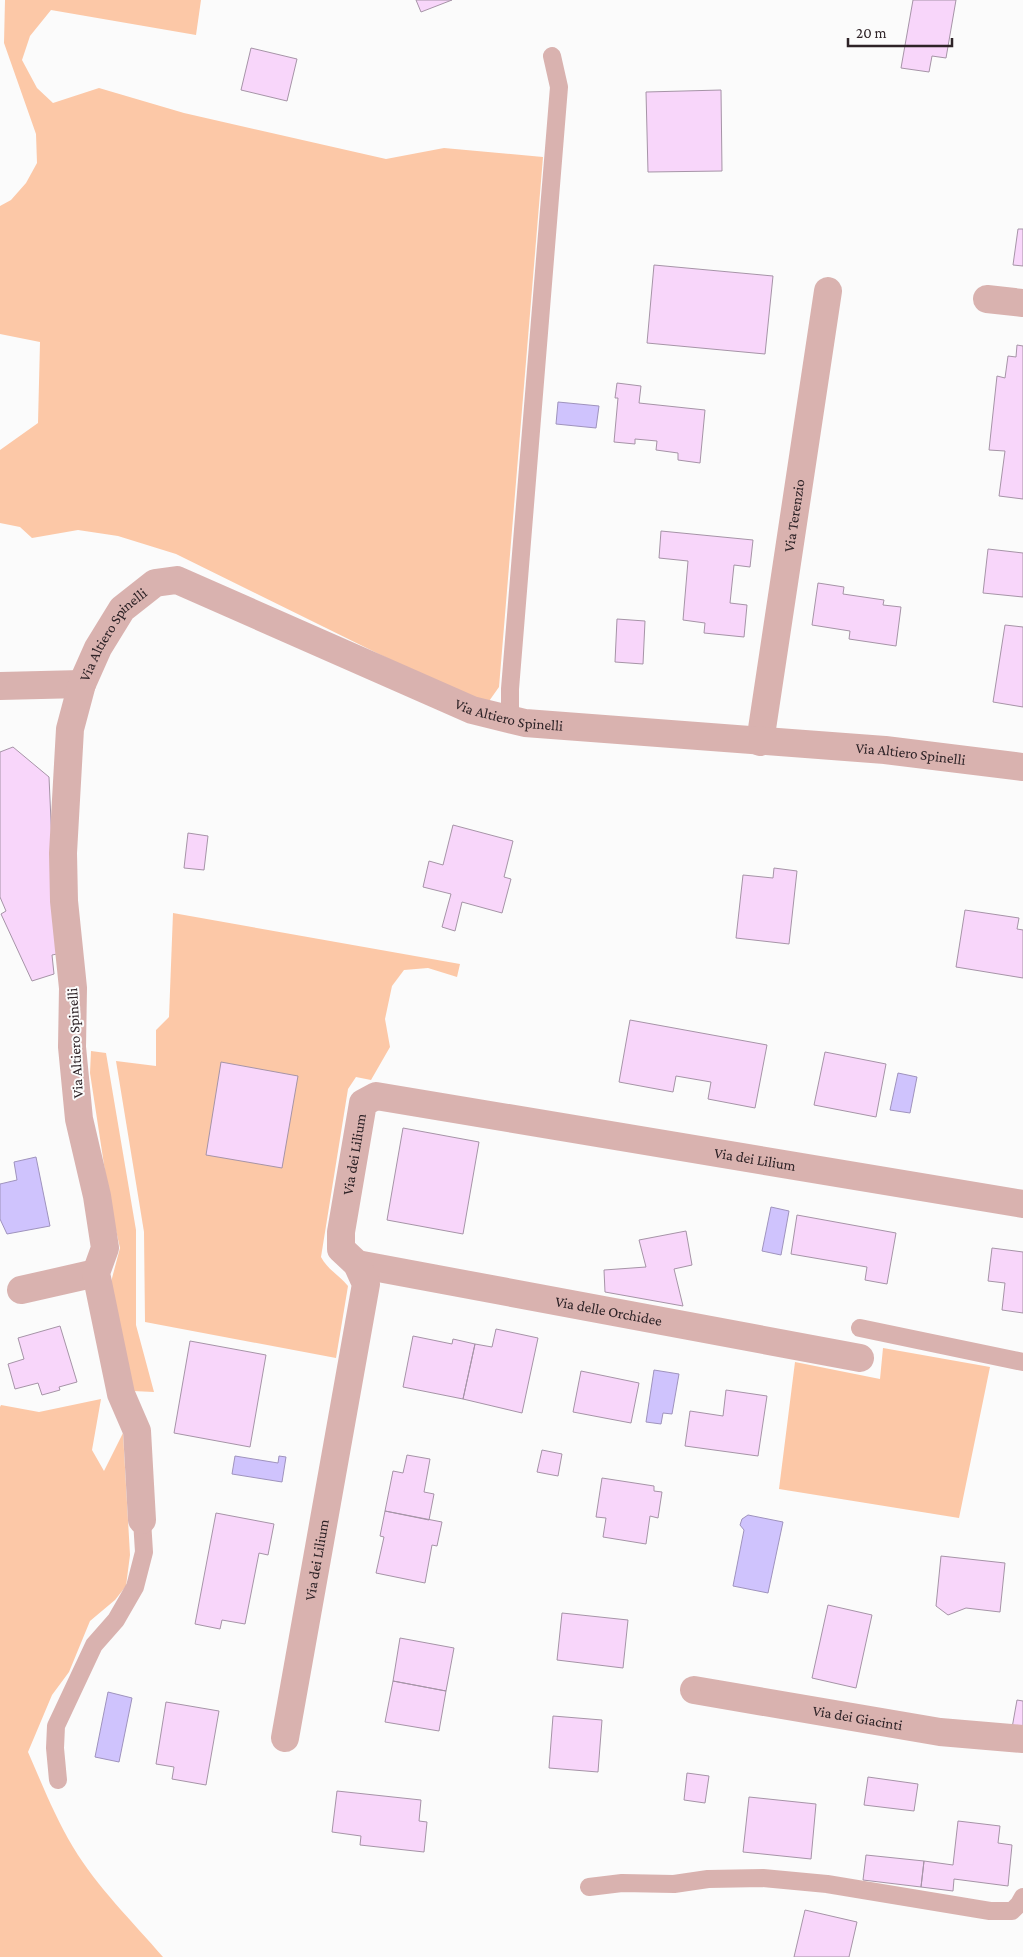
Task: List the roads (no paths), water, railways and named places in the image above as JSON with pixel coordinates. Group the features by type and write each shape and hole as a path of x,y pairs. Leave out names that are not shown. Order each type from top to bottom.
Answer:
{"street":[{"name":"Via Terenzio","path":"760,742 828,291"},
{"path":"987,300 1023,303"},
{"name":"Via Altiero Spinelli","path":"96,1273 105,1248 79,1119 72,1047 73,988 64,901 63,853 70,729 82,684 98,648 122,609 155,583 177,580 472,710 510,720 525,723 760,742 884,750 1023,767"},
{"path":"0,686 82,684"},
{"name":"Via dei Lilium","path":"285,1738 366,1284 356,1264 342,1249 341,1232 363,1103 376,1096 1023,1204"},
{"name":"Via delle Orchidee","path":"356,1264 860,1358"},
{"path":"21,1290 96,1273 120,1394 136,1431 142,1520"},
{"name":"Via dei Giacinti","path":"694,1690 940,1732 1023,1739"}],"lane":[{"path":"510,720 512,669 559,87 552,56"},
{"path":"860,1328 1023,1362"},
{"path":"58,1780 55,1748 56,1726 94,1644 116,1620 135,1587 144,1552 142,1520"},
{"path":"589,1886 622,1883 674,1884 708,1879 763,1878 827,1884 990,1910 1012,1911 1023,1897"}]}
